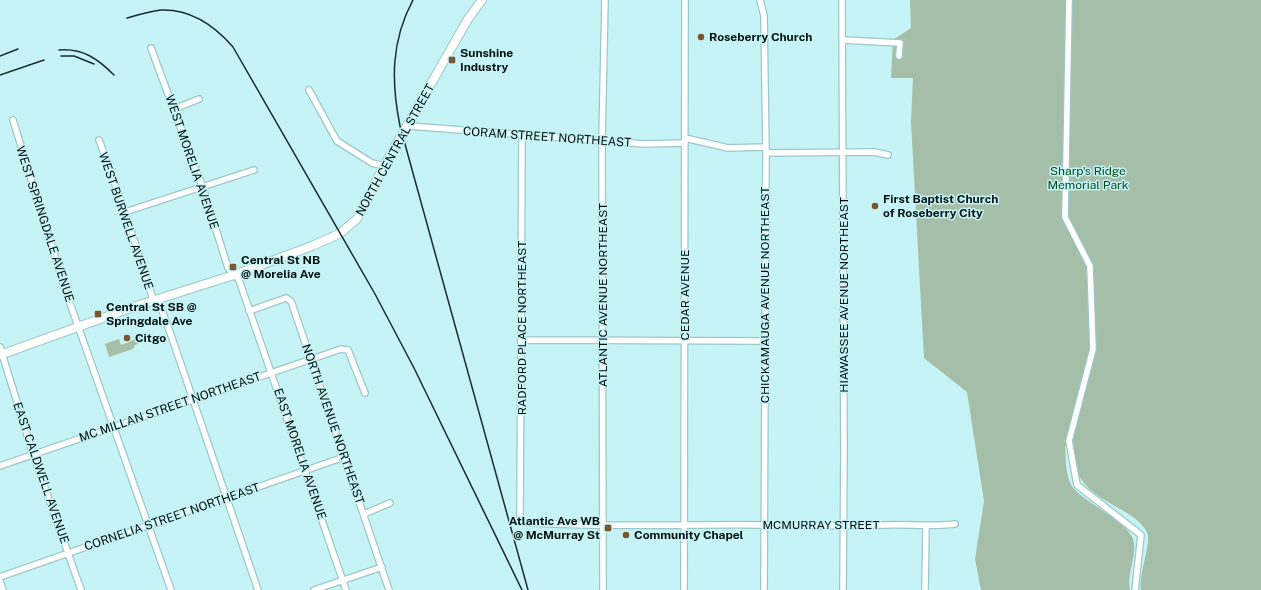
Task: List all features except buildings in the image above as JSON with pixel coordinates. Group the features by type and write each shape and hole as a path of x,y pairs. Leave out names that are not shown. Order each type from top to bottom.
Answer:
{"main road":[{"name":"NORTH CENTRAL STREET","path":"1,352 79,327 136,306 156,301 234,275 312,246 339,234 357,219 384,166 409,126 468,19 482,0"}],"street":[{"name":"ATLANTIC AVENUE NORTHEAST","path":"603,590 604,340 602,140 604,0"},
{"name":"CEDAR AVENUE","path":"684,590 685,0"},
{"name":"CHICKAMAUGA AVENUE NORTHEAST","path":"760,0 764,16 766,150 764,590"},
{"name":"HIAWASSEE AVENUE NORTHEAST","path":"842,0 843,590"},
{"path":"1069,0 1064,217 1090,266 1093,349 1069,441 1076,485 1141,535 1135,590"},
{"path":"842,40 878,41 884,44 900,43 899,56"},
{"name":"WEST MORELIA AVENUE","path":"151,48 202,188 228,268 234,275"},
{"path":"309,90 337,142 372,163 384,166"},
{"path":"174,109 199,100"},
{"name":"WEST SPRINGDALE AVENUE","path":"13,120 50,243 171,590"},
{"name":"CORAM STREET NORTHEAST","path":"409,126 644,144 684,140 728,148 843,153 874,152 888,155"},
{"name":"RADFORD PLACE NORTHEAST","path":"520,522 522,134"},
{"name":"WEST BURWELL AVENUE","path":"99,140 125,212 152,296 160,305 258,590"},
{"path":"125,212 254,170"},
{"name":"EAST MORELIA AVENUE","path":"234,275 239,280 346,590"},
{"name":"NORTH AVENUE NORTHEAST","path":"249,311 286,298 290,300 389,590"},
{"path":"522,340 765,341"},
{"name":"MC MILLAN STREET NORTHEAST","path":"0,466 311,358 341,349 348,350 365,393"},
{"name":"EAST CALDWELL AVENUE","path":"1,352 33,454 81,590"},
{"name":"CORNELIA STREET NORTHEAST","path":"0,577 344,457"},
{"path":"364,514 390,503"},
{"name":"MCMURRAY STREET","path":"520,522 563,526 764,525 844,527 926,526 954,524"},
{"path":"925,590 926,526"},
{"path":"314,590 382,567"},
{"path":"0,581 3,590"}],"green space":[{"name":"Sharp's Ridge Memorial Park","path":"910,0 1261,0 1261,590 1141,590 1141,576 1148,543 1147,532 1135,518 1099,496 1084,483 1077,470 1073,445 1065,446 1069,481 1072,486 1081,495 1124,526 1133,539 1134,551 1129,578 1130,590 981,590 975,559 984,501 967,392 924,358 911,122 913,78 891,78 893,40 911,28"},
{"path":"150,333 154,342 151,338 135,345 133,349 109,357 105,344 119,339 121,345"}],"railway":[{"path":"413,0 400,31 395,62 395,93 400,126 528,590"},
{"path":"127,18 161,10 182,12 192,15 210,25 233,47 375,294 414,368 522,590"},
{"path":"0,56 18,49"},
{"path":"59,50 75,51 90,56 114,75"},
{"path":"61,56 74,56 94,64"},
{"path":"0,75 44,60"}],"place":[{"name":"Roseberry Church","path":"701,37"},
{"name":"Sunshine Industry","path":"452,60"},
{"name":"First Baptist Church of Roseberry City","path":"875,206"},
{"name":"Central St NB @ Morelia Ave","path":"233,267"},
{"name":"Central St SB @ Springdale Ave","path":"98,314"},
{"name":"Citgo","path":"127,338"},
{"name":"Atlantic Ave WB @ McMurray St","path":"608,528"},
{"name":"Community Chapel","path":"626,535"}]}
